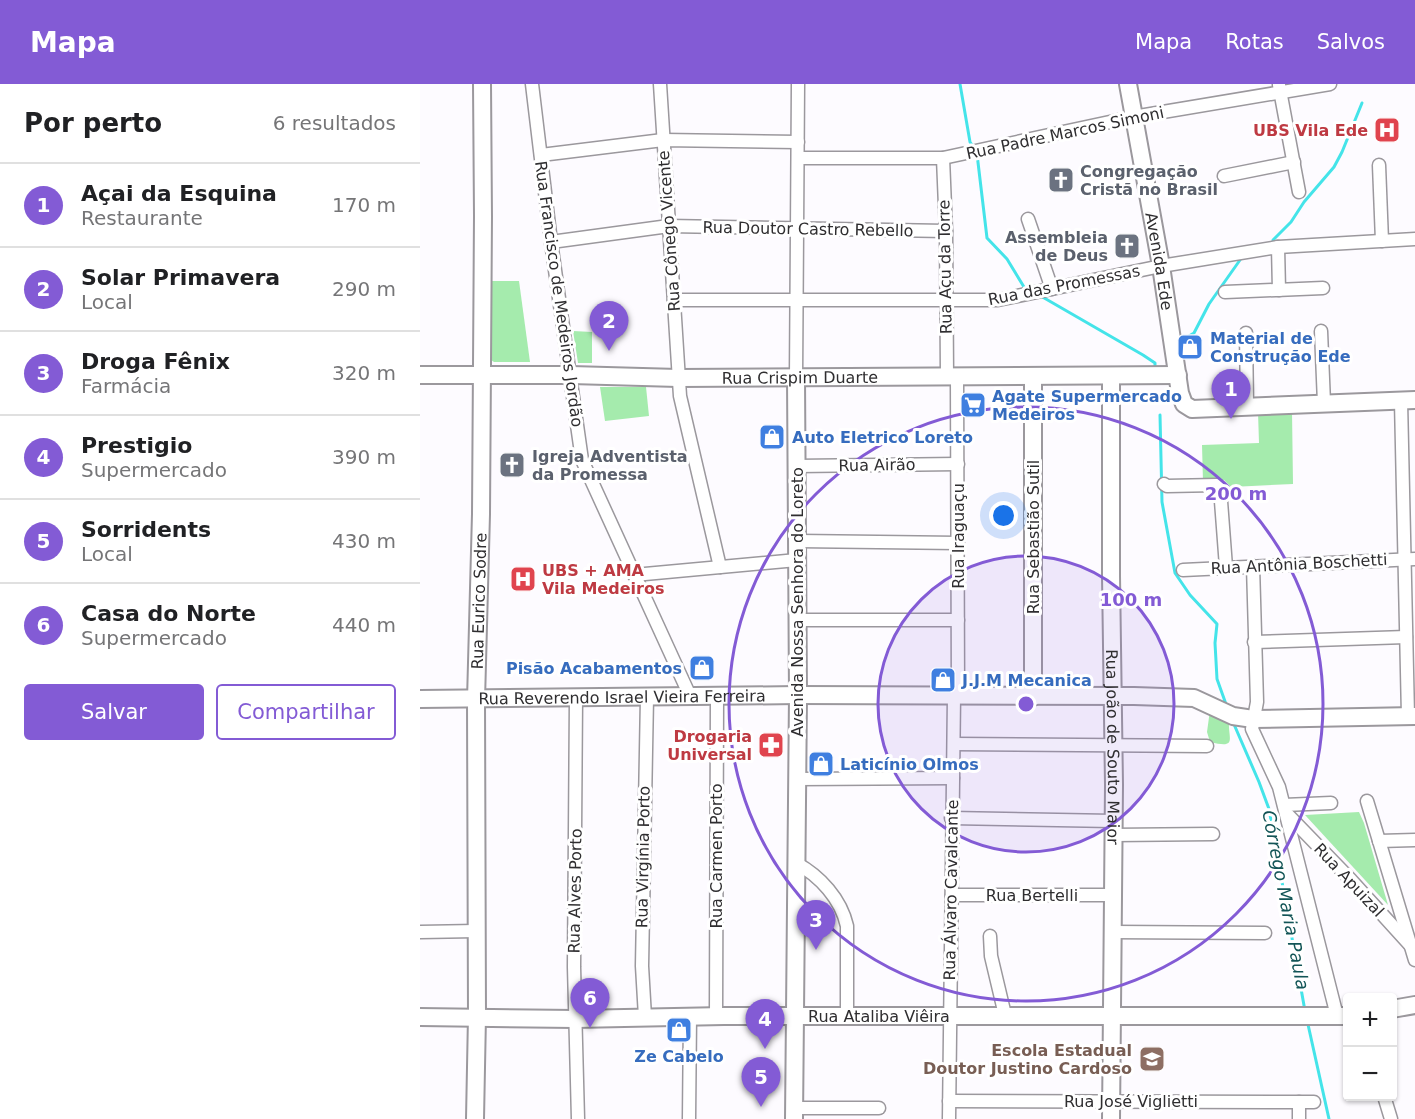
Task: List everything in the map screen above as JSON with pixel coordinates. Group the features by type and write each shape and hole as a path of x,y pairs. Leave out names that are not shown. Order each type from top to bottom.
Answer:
{"street":[{"name":"Rua Eurico Sodre","path":"475,1119 476,700 481,514 482,84"},
{"name":"Rua Francisco de Medeiros Jordão","path":"532,84 551,242 582,460 690,696"},
{"name":"Rua Cônego Vicente","path":"660,84 680,396 720,567"},
{"name":"Avenida Nossa Senhora do Loreto","path":"794,1113 798,694 796,378 798,84"},
{"name":"Avenida Ede","path":"1128,84 1161,266 1180,393 1184,404 1192,409 1247,406"},
{"name":"Rua Padre Marcos Simoni","path":"798,158 942,158 1279,88 1330,84"},
{"path":"1279,88 1299,192"},
{"path":"541,155 663,140 798,142"},
{"name":"Rua Açu da Torre","path":"942,158 946,231 945,301 952,376"},
{"path":"1224,176 1293,162"},
{"path":"1379,165 1382,241"},
{"path":"1028,219 1046,290"},
{"name":"Rua Doutor Castro Rebello","path":"551,242 669,226 946,231"},
{"name":"Rua das Promessas","path":"674,300 998,300 1161,266 1278,247 1415,239"},
{"path":"1278,247 1279,290"},
{"path":"1225,292 1323,288"},
{"path":"1321,331 1324,403"},
{"path":"1246,333 1247,406 1408,400 1410,559 1406,637 1411,716"},
{"name":"Rua Crispim Duarte","path":"420,375 678,378 1178,375"},
{"name":"Rua Iraguaçu","path":"952,376 958,464 956,696"},
{"name":"Rua Sebastião Sutil","path":"1033,376 1033,697"},
{"name":"Rua João de Souto Maior","path":"1111,376 1113,746 1111,1119"},
{"name":"Rua Airão","path":"797,466 958,464"},
{"path":"1164,484 1167,486 1217,485 1221,491 1226,567"},
{"path":"798,541 958,543"},
{"name":"Rua Antônia Boschetti","path":"1183,570 1410,559"},
{"path":"634,575 797,560"},
{"path":"1253,566 1257,702 1252,729 1271,767 1286,810 1342,1016"},
{"path":"797,620 958,620"},
{"path":"1254,642 1406,637"},
{"name":"Rua Reverendo Israel Vieira Ferreira","path":"420,699 798,694 1112,696 1184,698 1203,701 1233,717 1253,719 1411,716"},
{"name":"Rua Carmen Porto","path":"716,1016 717,696"},
{"name":"Rua Álvaro Cavalcante","path":"949,1119 951,818 956,696"},
{"name":"Rua Virgínia Porto","path":"645,1017 642,966 647,697"},
{"name":"Rua Alves Porto","path":"576,698 575,1018 578,1119"},
{"path":"954,744 1207,746"},
{"path":"797,779 953,778"},
{"path":"1367,801 1415,960"},
{"path":"1286,810 1331,803"},
{"name":"Rua Apuizal","path":"1286,810 1410,945"},
{"path":"951,818 1213,834"},
{"path":"1379,841 1415,840"},
{"path":"796,863 808,869 825,885 844,912 848,926 847,1016"},
{"name":"Rua Bertelli","path":"952,895 1113,895"},
{"path":"420,932 476,932"},
{"path":"1113,932 1265,933"},
{"path":"990,936 991,956 1005,1015"},
{"path":"1397,1008 1415,1005"},
{"path":"688,1119 690,1016"},
{"name":"Rua Ataliba Viêira","path":"420,1017 1342,1016"},
{"name":"Rua José Viglietti","path":"949,1101 1314,1102"},
{"path":"1386,1101 1391,1119"},
{"path":"1299,1102 1299,1119"},
{"path":"794,1113 879,1108"}],"green space":[{"path":"492,281 519,281 530,362 494,362 491,360"},
{"path":"573,331 592,332 592,363 578,363"},
{"path":"600,387 646,387 649,416 605,421"},
{"path":"1292,411 1293,484 1231,487 1224,480 1203,482 1202,445 1259,443 1258,412"},
{"path":"1210,710 1229,722 1230,741 1228,743 1210,742 1207,732"},
{"path":"1359,812 1364,823 1388,905 1305,815"}],"waterway":[{"name":"Córrego Maria Paula","path":"960,84 970,142 974,148"},
{"path":"1273,240 1291,222 1304,202 1334,167 1362,103"},
{"name":"Córrego Maria Paula","path":"977,154 987,238 1007,259 1024,287 1028,289"},
{"path":"1184,339 1194,333 1209,304 1240,260"},
{"name":"Córrego Maria Paula","path":"1039,295 1143,355 1155,363 1155,366"},
{"name":"Córrego Maria Paula","path":"1160,415 1162,502 1175,573 1190,595 1217,624 1215,643 1217,679 1227,707"},
{"name":"Córrego Maria Paula","path":"1233,722 1269,809 1305,1011"},
{"name":"Córrego Maria Paula","path":"1307,1020 1329,1119"}],"place":[{"name":"UBS Vila Ede","path":"1387,130"},
{"name":"Congregação Cristã no Brasil","path":"1061,180"},
{"name":"Assembleia de Deus","path":"1127,246"},
{"name":"Material de Construção Ede","path":"1190,347"},
{"name":"Solar Primavera","path":"609,351"},
{"name":"Agate Supermercado Medeiros","path":"973,405"},
{"name":"Açai da Esquina","path":"1231,419"},
{"name":"Auto Eletrico Loreto","path":"772,437"},
{"name":"Igreja Adventista da Promessa","path":"512,465"},
{"name":"UBS + AMA Vila Medeiros","path":"523,579"},
{"name":"Pisão Acabamentos","path":"702,668"},
{"name":"J.J.M Mecanica","path":"943,680"},
{"name":"Drogaria Universal","path":"771,745"},
{"name":"Laticínio Olmos","path":"821,764"},
{"name":"Droga Fênix","path":"816,950"},
{"name":"Casa do Norte","path":"590,1028"},
{"name":"Ze Cabelo","path":"679,1030"},
{"name":"Prestigio","path":"765,1049"},
{"name":"Escola Estadual Doutor Justino Cardoso","path":"1152,1059"},
{"name":"Sorridents","path":"761,1107"}]}
